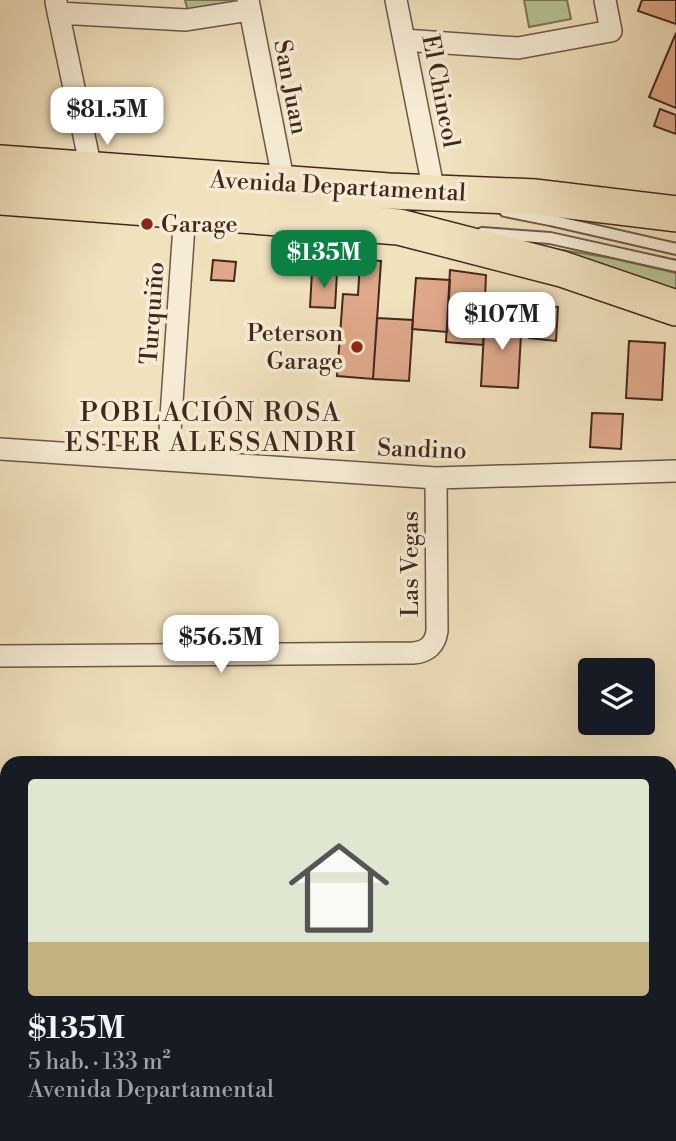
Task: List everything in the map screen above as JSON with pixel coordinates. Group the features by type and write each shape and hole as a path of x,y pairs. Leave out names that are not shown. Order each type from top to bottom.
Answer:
{"main road":[{"name":"Avenida Departamental","path":"0,163 389,191 666,206"},
{"name":"Avenida Departamental","path":"0,197 399,227 562,269 676,308"}],"street":[{"name":"El Chincol","path":"396,0 434,192"},
{"path":"404,40 518,48 611,31 605,0"},
{"path":"90,169 57,6 186,20 248,5"},
{"name":"San Juan","path":"248,5 284,184"},
{"name":"Turquiño","path":"168,460 185,211"},
{"name":"Sandino","path":"0,449 436,478 676,471"},
{"name":"Las Vegas","path":"0,656 413,653 429,648 437,631 436,478"}],"lane":[{"path":"389,191 473,206"},
{"path":"497,210 562,222 676,249"},
{"path":"399,227 550,238 676,266"}],"green space":[{"path":"185,0 238,0 240,7 188,12"},
{"path":"524,0 567,0 571,19 529,27"},
{"path":"537,246 611,258 676,273 676,297"}],"building":[{"path":"642,0 676,0 676,24 638,11"},
{"path":"676,33 676,108 649,97"},
{"path":"660,109 676,115 676,134 654,126"},
{"path":"213,260 236,262 234,281 211,280"},
{"name":"Peterson Garage","path":"360,260 381,261 373,379 337,376 343,294 358,295"},
{"path":"450,270 486,275 483,345 446,342"},
{"path":"312,272 337,273 335,308 310,307"},
{"path":"416,278 450,280 447,332 412,329"},
{"path":"531,305 558,307 556,341 529,338"},
{"path":"485,315 522,317 518,388 481,386"},
{"path":"377,318 413,320 409,381 373,379"},
{"path":"629,341 665,343 662,400 626,398"},
{"path":"592,413 623,414 621,449 590,447"}],"place":[{"name":"Garage","path":"147,224"},
{"name":"Peterson Garage","path":"357,347"}],"district":[{"name":"POBLACIÓN ROSA ESTER ALESSANDRI","path":"211,427"}]}
